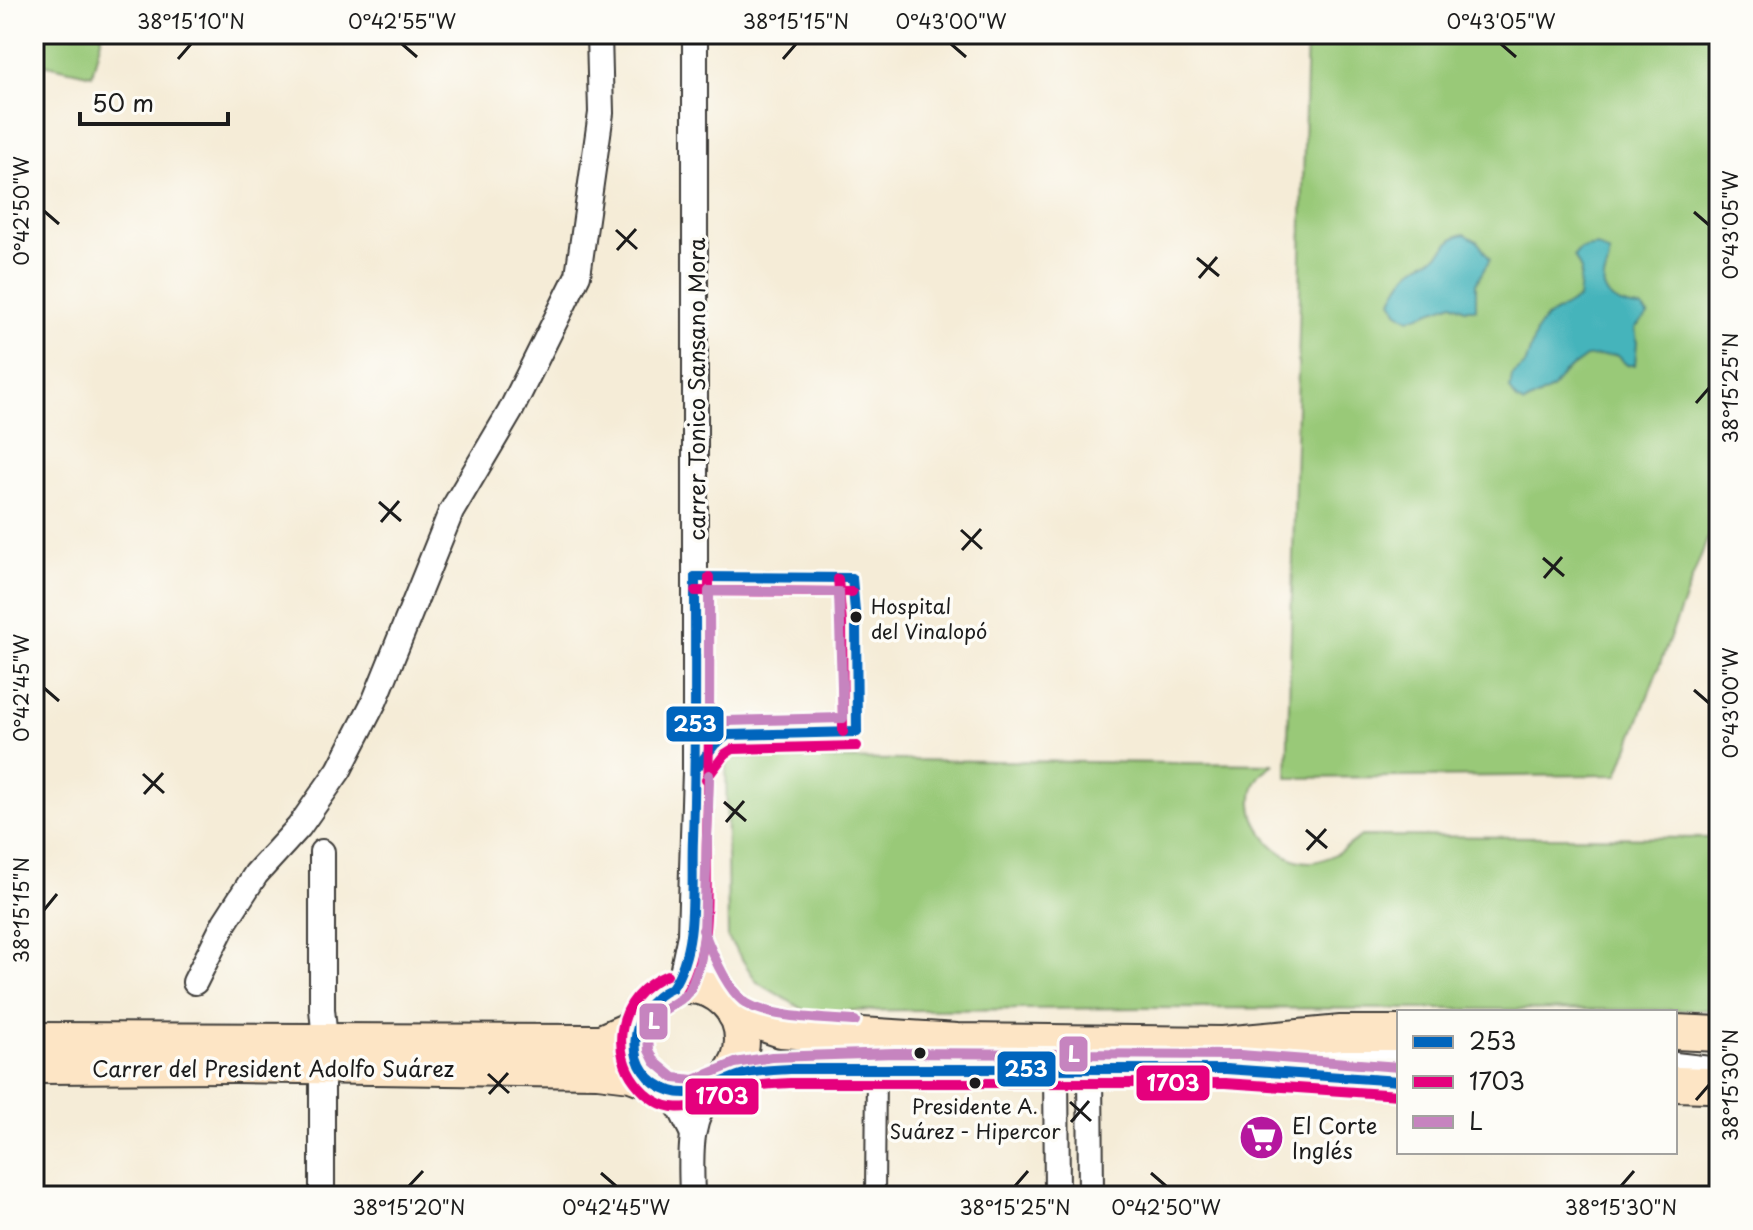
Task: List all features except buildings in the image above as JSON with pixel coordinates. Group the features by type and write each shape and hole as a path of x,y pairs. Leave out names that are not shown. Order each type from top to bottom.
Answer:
{"main road":[{"path":"718,1085 734,1069 741,1053 743,1035 730,1007 715,992 698,986 663,991 649,1003 638,1021 634,1035 635,1053 642,1070 659,1086 688,1095 718,1085 741,1075 778,1070 876,1067 1254,1070 1397,1081"},
{"path":"730,1007 781,1030 957,1041 1223,1044 1341,1033 1397,1033"},
{"name":"Carrer del President Adolfo Suárez","path":"34,1066 601,1042 626,1031 638,1021"},
{"path":"1677,1032 1719,1034"},
{"name":"Carrer del President Adolfo Suárez","path":"34,1040 324,1053 616,1071 659,1086"}],"street":[{"path":"195,982 225,922 256,874 299,827 339,770 375,700 451,512 510,412 578,275 601,113 599,34"},
{"name":"carrer Tonico Sansano Mora","path":"672,988 682,973 690,935 696,734 695,34"},
{"path":"322,852 322,1196"},
{"name":"carrer Tonico Sansano Mora","path":"690,935 705,972 730,1007"},
{"path":"1223,1044 1397,1050"},
{"path":"1677,1054 1705,1073"},
{"path":"1677,1066 1705,1073"},
{"path":"875,1196 876,1067"},
{"path":"1056,1067 1057,1196"},
{"path":"1254,1070 1397,1067"},
{"path":"1090,1068 1091,1196"},
{"path":"692,1196 692,1132 706,1098 718,1085"},
{"path":"659,1086 681,1110 692,1132"}],"green space":[{"path":"34,34 102,34 92,75 34,62"},
{"path":"1307,34 1719,34 1719,508 1618,775 1287,778"},
{"path":"726,758 1274,764 1261,774 1253,789 1255,818 1271,844 1283,854 1311,862 1331,856 1361,836 1719,838 1719,1010 1143,1008 806,1011 757,982 728,938"}],"water":[{"path":"1465,234 1477,241 1490,259 1476,283 1476,309 1465,309 1453,303 1409,319 1397,311 1392,300 1406,276 1436,256 1455,237"},
{"path":"1597,246 1609,253 1604,279 1606,292 1616,301 1642,308 1648,315 1635,328 1635,365 1627,365 1616,355 1586,357 1564,373 1552,389 1524,404 1516,399 1510,389 1512,376 1525,365 1537,330 1546,318 1578,299 1581,270 1574,256 1580,249"}],"transit line":[{"name":"253","path":"695,577 852,578"},
{"name":"253","path":"672,988 681,972 692,916 695,577"},
{"name":"1703","path":"684,996 700,959 706,918 709,577"},
{"name":"253","path":"852,578 856,622 857,732"},
{"name":"1703","path":"838,579 842,623 843,732"},
{"name":"1703","path":"695,591 852,592"},
{"name":"L","path":"709,591 839,592 843,718 726,721 709,731 709,591"},
{"name":"253","path":"695,770 715,744 728,735 857,732"},
{"name":"1703","path":"706,779 725,754 733,749 857,746"},
{"name":"L","path":"709,775 704,935 700,963 690,990 659,1013 648,1037 649,1050 655,1062 674,1078 694,1080 735,1063 772,1057 895,1053 1240,1055 1397,1067"},
{"name":"L","path":"703,930 725,978 737,995 753,1007 781,1014 855,1021"},
{"name":"1703","path":"667,975 637,996 627,1012 621,1044 625,1064 635,1082 648,1096 675,1107 689,1107 752,1087 790,1083 1225,1083 1397,1095"},
{"name":"253","path":"672,988 657,997 638,1025 637,1056 643,1071 655,1083 681,1093 707,1089 747,1073 790,1069 1226,1069 1397,1081"}],"place":[{"name":"Hospital del Vinalopó","path":"856,617"},
{"name":"Presidente A. Suárez - Hipercor","path":"975,1083"},
{"name":"El Corte Inglés","path":"1261,1137"}]}
